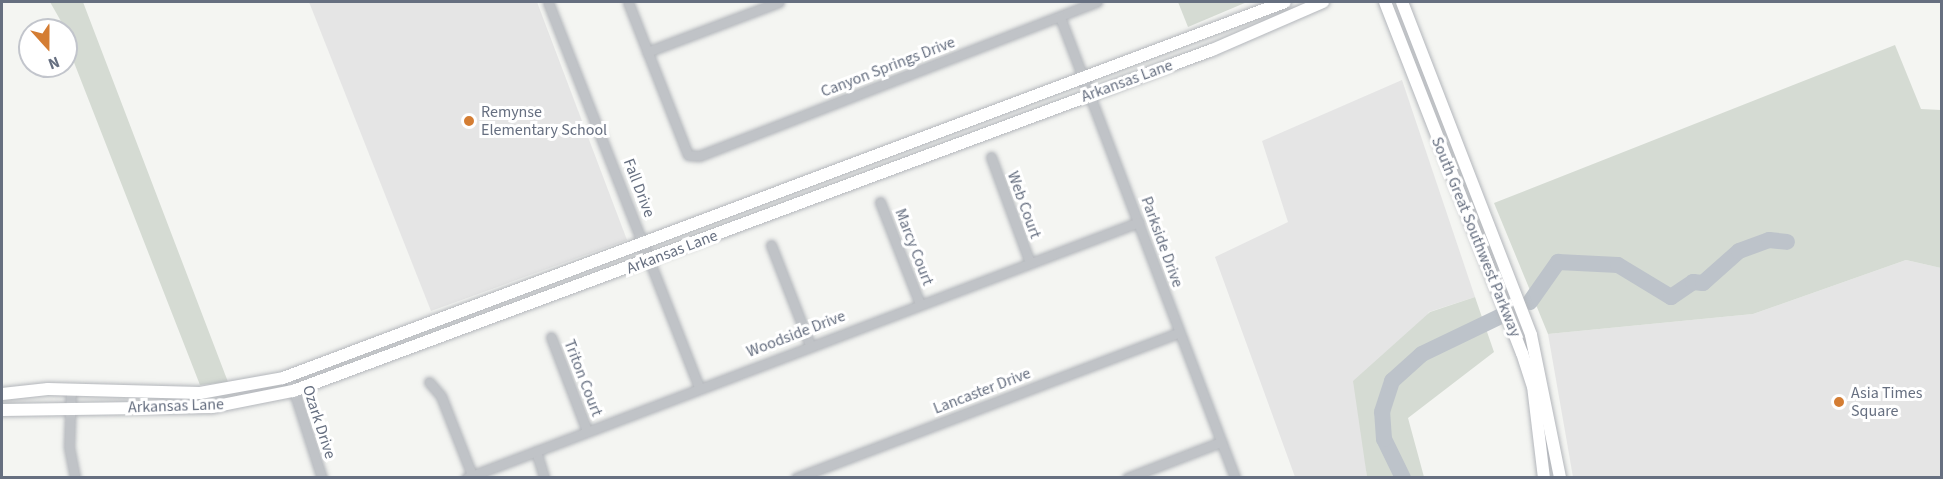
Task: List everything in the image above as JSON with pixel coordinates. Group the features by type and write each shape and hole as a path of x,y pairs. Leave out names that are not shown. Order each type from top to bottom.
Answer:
{"main road":[{"name":"Arkansas Lane","path":"2,394 71,390 200,393 288,376 645,246 1285,2"},
{"name":"Arkansas Lane","path":"2,410 68,406 212,407 293,391 651,260 1090,94 1323,2"},
{"name":"South Great Southwest Parkway","path":"1385,2 1522,353 1533,386 1544,477"},
{"name":"South Great Southwest Parkway","path":"1402,2 1531,335 1560,477"}],"street":[{"name":"Fall Drive","path":"548,2 699,387"},
{"path":"628,2 647,52 779,2"},
{"name":"Canyon Springs Drive","path":"647,52 688,155 699,156 1097,2"},
{"name":"Parkside Drive","path":"1060,17 1139,222 1178,333 1235,477"},
{"name":"Web Court","path":"991,157 1030,263"},
{"name":"Marcy Court","path":"880,202 920,304"},
{"name":"Woodside Drive","path":"469,476 1139,222"},
{"path":"771,244 810,345"},
{"name":"Lancaster Drive","path":"796,477 1178,333"},
{"name":"Triton Court","path":"551,337 588,430"},
{"name":"Ozark Drive","path":"288,376 322,477"},
{"path":"429,382 441,396 469,476"},
{"path":"71,390 68,406 75,477"},
{"path":"1127,477 1221,442"},
{"path":"536,451 544,477"}],"shaded area":[{"path":"50,2 83,2 228,382 200,385 78,73 78,18 59,18"},
{"name":"Remynse Elementary School","path":"309,2 537,2 627,240 431,311"},
{"path":"1178,2 1247,2 1188,27"},
{"path":"1895,45 1921,109 1941,110 1941,268 1906,260 1753,314 1548,334 1494,203"},
{"path":"1402,80 1475,297 1429,312 1363,438 1367,477 1295,477 1215,257 1288,222 1262,141"},
{"path":"1906,260 1941,268 1941,477 1573,477 1548,334 1753,314"},
{"path":"1475,297 1494,352 1408,418 1424,477 1367,477 1353,381 1430,312"}],"waterway":[{"path":"1530,302 1558,262 1618,265 1671,297 1693,282 1703,283 1739,251 1769,240 1787,242"},
{"path":"1403,478 1384,439 1382,412 1392,381 1422,354 1501,316"}],"place":[{"name":"Remynse Elementary School","path":"469,121"},
{"name":"Asia Times Square","path":"1839,402"}]}
